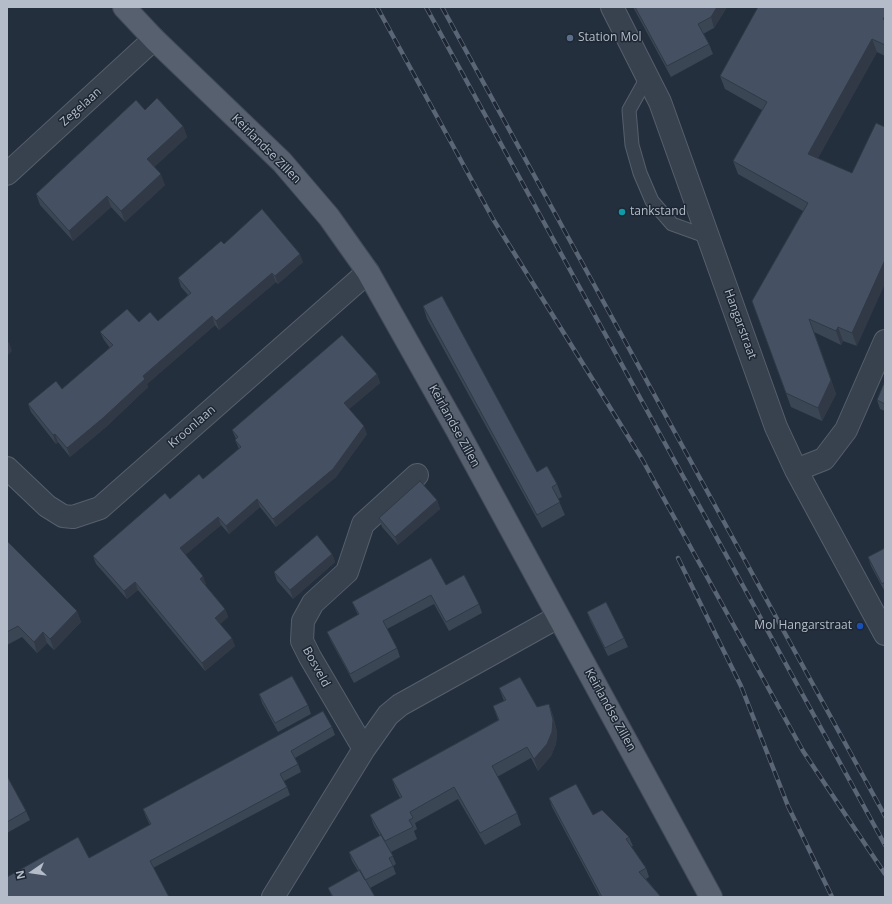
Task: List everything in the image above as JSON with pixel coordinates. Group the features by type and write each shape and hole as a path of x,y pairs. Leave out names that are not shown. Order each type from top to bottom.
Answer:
{"main road":[{"name":"Keirlandse Zillen","path":"124,7 154,39 282,162 329,217 368,272 453,423 711,897"}],"street":[{"name":"Hangarstraat","path":"612,7 660,102 776,427 796,470 885,634"},
{"name":"Zegelaan","path":"10,164 154,39"},
{"name":"Kroonlaan","path":"7,468 47,506 63,516 73,517 100,508 368,272"},
{"path":"796,470 824,459 846,430 885,341"},
{"name":"Bosveld","path":"364,749 302,641 303,621 313,603 347,572 364,524 417,475"},
{"path":"273,897 364,749 388,715 400,705 558,617"}],"lane":[{"path":"648,76 629,110 632,145 640,173 652,201 672,224 708,237"}],"building":[{"path":"635,7 717,7 711,17 698,24 709,44 667,66"},
{"path":"758,7 885,7 885,16 883,19 885,20 885,45 872,39 808,154 852,173 876,123 885,127 885,260 852,333 838,327 836,331 809,319 831,380 818,408 786,393 752,301 808,203 733,161 767,102 720,76"},
{"path":"157,98 183,126 147,159 161,174 121,211 107,196 69,231 36,194 136,100 145,110"},
{"path":"262,209 300,254 275,276 272,273 216,321 212,316 143,376 145,379 103,418 67,448 55,434 53,435 28,404 56,381 62,389 113,345 100,332 127,309 139,322 150,312 158,321 191,293 178,278 221,241 224,244"},
{"path":"442,296 537,472 547,466 557,484 552,487 560,502 537,515 423,306"},
{"path":"342,335 377,374 344,403 364,426 333,469 273,519 257,499 226,526 218,517 180,548 203,576 200,579 225,609 215,618 232,638 202,663 135,582 124,591 93,556 165,493 170,499 199,474 203,479 241,447 235,440 238,437 232,430"},
{"path":"885,381 885,404 877,400"},
{"path":"420,481 437,500 395,537 379,518"},
{"path":"317,535 332,554 290,590 274,572"},
{"path":"7,541 77,611 50,639 43,632 34,642 18,626 7,632"},
{"path":"885,548 885,582 882,584 868,557"},
{"path":"431,558 446,585 464,575 479,604 446,622 431,595 383,621 397,648 350,674 327,632 359,614 352,602"},
{"path":"606,602 624,638 605,648 587,612"},
{"path":"292,676 308,705 275,723 259,694"},
{"path":"520,677 537,707 549,704 553,720 552,732 547,744 534,759 527,747 492,766 517,813 480,833 454,787 410,812 413,818 409,820 413,827 385,841 370,815 402,797 392,779 499,720 493,706 506,700 499,688"},
{"path":"323,711 332,727 291,751 298,764 280,774 287,787 150,861 169,897 7,897 7,877 78,837 89,858 151,824 143,809"},
{"path":"7,776 26,811 7,822"},
{"path":"576,784 593,815 602,810 629,837 626,839 646,868 639,872 661,897 602,897 549,798"},
{"path":"381,835 393,856 389,858 393,866 365,880 349,852"},
{"path":"360,870 375,897 333,897 328,888"}],"railway":[{"path":"377,7 493,219 642,459 803,751 885,874"},
{"path":"426,7 885,845"},
{"path":"442,7 885,816"},
{"path":"678,558 741,686 788,806 832,897"}],"place":[{"name":"Station Mol","path":"570,38"},
{"name":"tankstand","path":"622,212"},
{"name":"Mol Hangarstraat","path":"860,626"}]}
